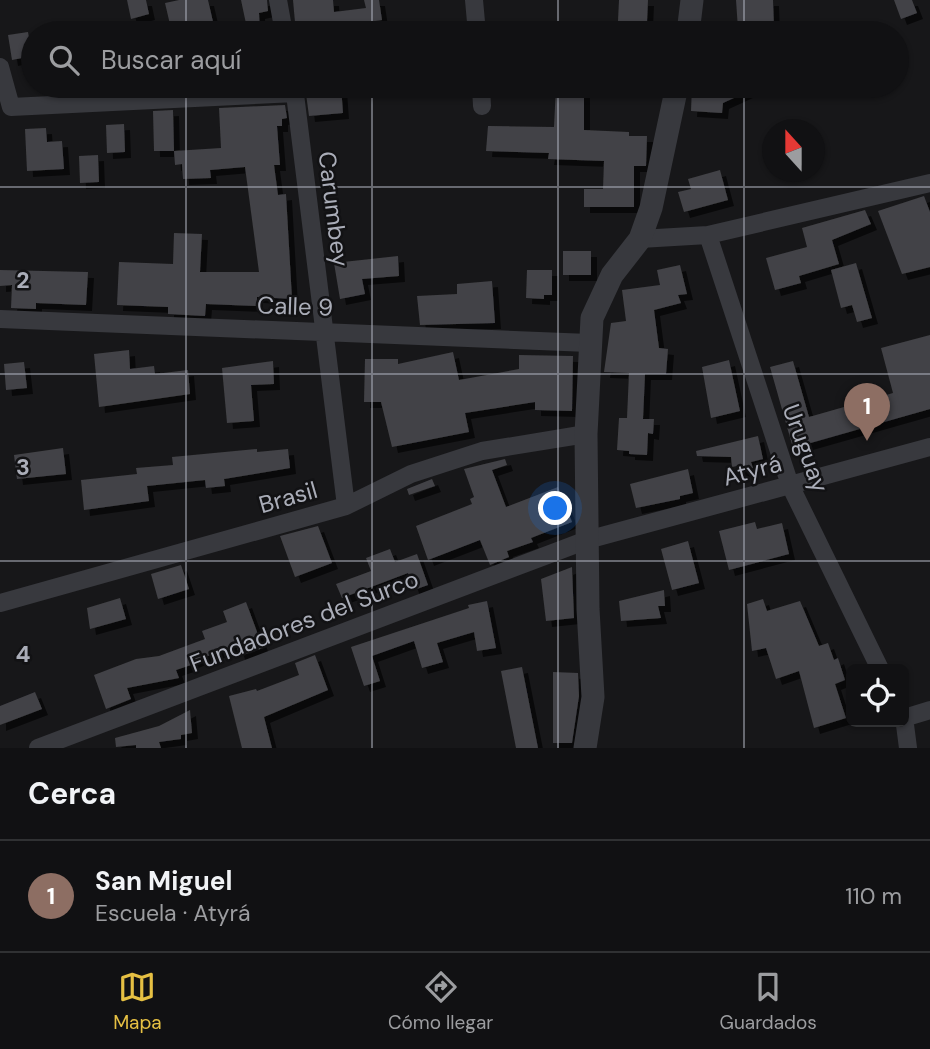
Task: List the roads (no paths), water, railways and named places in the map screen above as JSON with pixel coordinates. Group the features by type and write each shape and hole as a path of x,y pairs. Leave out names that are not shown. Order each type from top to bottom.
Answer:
{"street":[{"path":"278,0 282,21"},
{"path":"474,0 476,21"},
{"path":"689,21 692,0"},
{"path":"0,67 11,107 152,98"},
{"name":"Carumbey","path":"295,98 346,506"},
{"path":"482,98 482,106"},
{"path":"585,748 593,697 586,434 592,318 612,275 640,239 651,208 674,98"},
{"path":"640,239 708,235 930,183"},
{"name":"Uruguay","path":"708,235 790,485 878,664"},
{"name":"Calle 9","path":"0,319 589,343"},
{"name":"Brasil","path":"0,603 346,506 411,474 482,451 586,434"},
{"name":"Atyrá","path":"587,540 930,447"},
{"name":"Fundadores del Surco","path":"38,748 587,540"},
{"path":"909,716 930,710"},
{"path":"905,727 908,748"}],"place":[{"name":"San Miguel","path":"867,441"}]}
